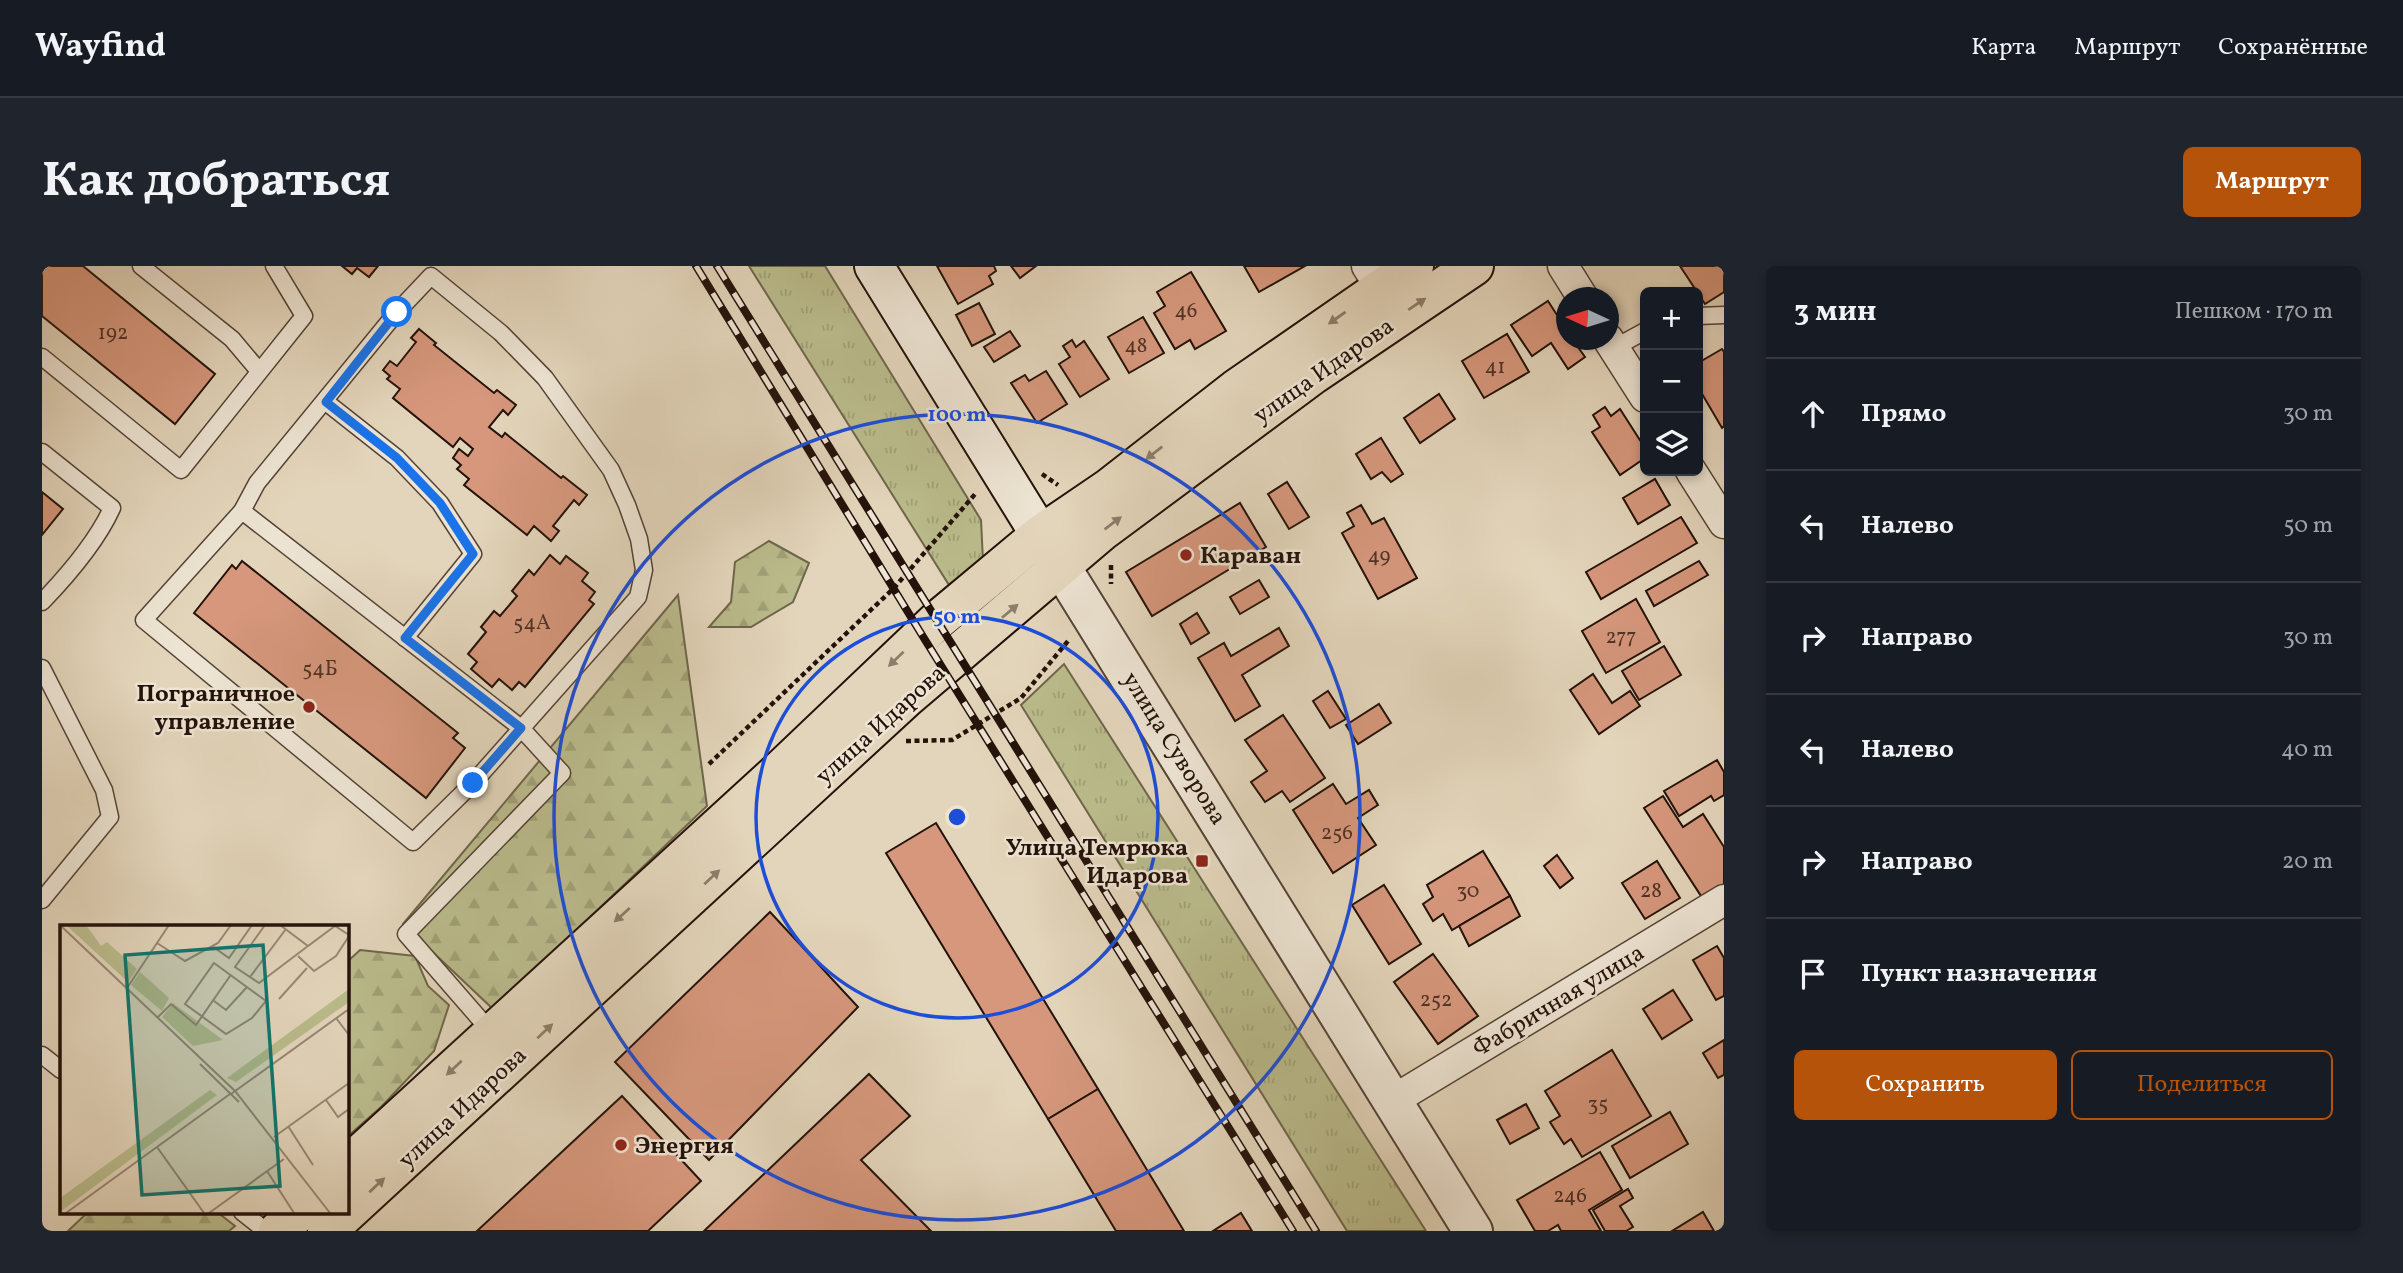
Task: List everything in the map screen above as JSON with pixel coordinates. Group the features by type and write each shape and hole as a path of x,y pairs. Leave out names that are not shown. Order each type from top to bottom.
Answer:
{"main road":[{"name":"улица Идарова","path":"348,1165 765,785 922,635 1040,535 1109,488 1374,277 1413,266"},
{"name":"улица Идарова","path":"348,1212 906,698 1101,531 1314,374 1474,266"},
{"path":"278,1231 297,1214"},
{"name":"улица Идарова","path":"327,1231 345,1214"}],"street":[{"name":"улица Суворова","path":"874,266 1473,1231"},
{"path":"1563,266 1576,287"},
{"path":"1615,350 1640,389"},
{"path":"1694,476 1724,523"},
{"name":"Фабричная улица","path":"1392,1101 1724,900"}],"lane":[{"path":"141,266 232,340 259,372"},
{"path":"42,357 181,470 304,316 274,266"},
{"path":"431,276 501,333 545,378 611,470 639,539 644,570 638,597 473,783 413,842 144,620 242,511 257,483 326,402 397,312 431,276"},
{"path":"1703,316 1724,315"},
{"path":"1619,340 1640,333"},
{"path":"326,402 397,458 440,503 473,554 405,638"},
{"path":"42,452 112,509 97,534 42,601"},
{"path":"242,511 521,728 562,774 406,934 492,1033"},
{"path":"42,668 104,790 110,817 42,900"},
{"path":"42,1055 60,1069"},
{"path":"245,1214 267,1231"}],"path":[{"path":"709,764 894,588 979,489"},
{"path":"1111,557 1111,594"},
{"path":"904,741 952,740 979,725 1021,698 1070,638"}],"green space":[{"path":"749,266 825,266 981,520 983,561 949,585"},
{"path":"769,541 809,563 793,602 751,627 709,627 731,602 735,562"},
{"path":"678,595 707,806 493,1009 403,924"},
{"path":"1064,664 1426,1231 1347,1231 1021,705"},
{"path":"360,950 415,956 428,986 449,1005 434,1051 381,1107 348,1136 348,961"},
{"path":"86,1214 220,1214 235,1226 229,1231 68,1231"}],"building":[{"path":"42,266 83,266 215,374 175,424 42,316"},
{"path":"342,266 378,266 369,277 357,268 352,274"},
{"path":"937,266 994,266 996,271 989,276 993,284 958,304"},
{"path":"1011,266 1036,266 1020,278"},
{"path":"1244,266 1305,266 1259,292"},
{"path":"1680,266 1724,266 1724,292 1705,304 1703,287 1694,287"},
{"path":"1191,272 1226,331 1195,349 1190,340 1175,349 1154,313 1165,306 1157,292"},
{"path":"1548,301 1556,313 1556,350 1580,350 1585,357 1568,369 1551,343 1532,356 1511,325"},
{"path":"979,303 995,334 972,346 956,315"},
{"path":"1143,317 1164,353 1129,373 1108,337"},
{"path":"419,329 436,343 434,345 494,393 497,390 516,405 508,415 503,410 489,427 502,437 505,433 561,478 563,476 587,495 579,505 574,500 553,526 559,531 551,541 534,526 527,535 464,485 469,479 457,469 461,465 453,458 459,449 468,456 473,449 460,438 453,447 393,398 400,389 387,379 390,376 383,370 390,361 397,366 416,342 411,338"},
{"path":"1010,331 1020,346 994,362 984,347"},
{"path":"1507,334 1529,372 1484,398 1462,361"},
{"path":"1072,340 1076,347 1084,341 1109,379 1080,397 1059,364 1070,357 1063,346"},
{"path":"1722,349 1724,352 1722,428 1703,396 1703,360"},
{"path":"1046,371 1067,404 1037,423 1011,383 1025,375 1029,381"},
{"path":"1439,394 1455,419 1420,443 1404,418"},
{"path":"1605,407 1611,416 1620,409 1640,440 1640,461 1620,475 1592,432 1600,427 1593,415"},
{"path":"1381,438 1403,474 1391,482 1382,472 1371,479 1356,454"},
{"path":"1655,479 1670,505 1638,524 1623,498"},
{"path":"1287,482 1309,517 1289,529 1268,494"},
{"path":"42,492 63,509 42,535"},
{"path":"1240,503 1266,547 1152,616 1126,572"},
{"path":"1361,505 1372,524 1384,518 1417,578 1378,599 1342,533 1354,526 1347,513"},
{"path":"1681,517 1697,543 1601,599 1586,572"},
{"path":"550,555 560,564 566,556 588,573 582,581 595,592 589,600 594,604 525,687 519,682 512,690 499,679 492,687 471,669 477,662 468,654 486,632 481,627 494,611 500,616 517,596 512,591 529,570 534,575"},
{"path":"242,561 458,733 453,738 465,748 426,798 194,613 232,565 236,569"},
{"path":"1699,561 1708,575 1654,606 1646,591"},
{"path":"1259,580 1269,597 1240,614 1230,597"},
{"path":"1636,599 1660,642 1606,673 1582,631"},
{"path":"1197,613 1209,633 1191,644 1180,624"},
{"path":"1279,628 1289,646 1242,675 1260,706 1235,721 1198,658 1224,643 1231,656"},
{"path":"1664,646 1681,675 1639,700 1622,671"},
{"path":"1593,674 1612,703 1630,691 1640,706 1599,734 1570,690"},
{"path":"1328,691 1346,719 1330,728 1313,701"},
{"path":"1379,704 1391,723 1358,744 1346,725"},
{"path":"1283,715 1325,778 1290,802 1282,791 1265,802 1251,782 1267,771 1245,740"},
{"path":"1717,760 1724,772 1724,795 1714,801 1711,796 1679,816 1664,791"},
{"path":"1333,784 1346,804 1369,790 1378,805 1358,818 1376,845 1333,873 1293,810"},
{"path":"1663,796 1683,827 1703,814 1724,847 1724,885 1703,899 1644,808"},
{"path":"936,823 1098,1089 1048,1119 886,853"},
{"path":"1483,851 1510,896 1452,930 1443,914 1433,921 1423,904 1433,897 1427,885"},
{"path":"1557,855 1573,878 1560,888 1544,866"},
{"path":"1657,861 1680,898 1645,919 1622,883"},
{"path":"1384,885 1421,944 1389,964 1352,905"},
{"path":"1510,896 1520,916 1469,946 1459,926"},
{"path":"770,912 858,1007 709,1160 615,1062"},
{"path":"1717,946 1724,958 1724,996 1716,1000 1693,960"},
{"path":"1433,954 1478,1016 1438,1044 1394,982"},
{"path":"1673,990 1692,1020 1662,1039 1643,1009"},
{"path":"1724,1040 1724,1075 1718,1078 1703,1053"},
{"path":"1612,1050 1651,1116 1582,1157 1571,1139 1564,1144 1550,1122 1560,1116 1545,1091"},
{"path":"869,1074 910,1116 861,1160 931,1231 704,1231"},
{"path":"1098,1089 1184,1231 1116,1231 1048,1119"},
{"path":"622,1096 701,1181 648,1231 477,1231"},
{"path":"1526,1104 1539,1128 1510,1144 1497,1120"},
{"path":"1670,1112 1688,1144 1630,1178 1612,1146"},
{"path":"1600,1152 1622,1190 1589,1210 1601,1231 1561,1231 1558,1225 1548,1231 1535,1231 1517,1200"},
{"path":"1628,1189 1633,1198 1620,1206 1633,1227 1626,1231 1605,1231 1593,1210"},
{"path":"1703,1212 1714,1231 1672,1231"},
{"path":"1241,1213 1252,1231 1213,1231"}],"railway":[{"path":"696,266 1293,1231"},
{"path":"717,266 1316,1231"}],"place":[{"name":"Караван","path":"1186,555"},
{"name":"Пограничное управление","path":"309,707"},
{"name":"Улица Темрюка Идарова","path":"1202,861"},
{"name":"Энергия","path":"621,1145"}],"route":[{"path":"397,312 326,402 397,458 440,503 473,554 405,638 521,728 473,783"}]}
